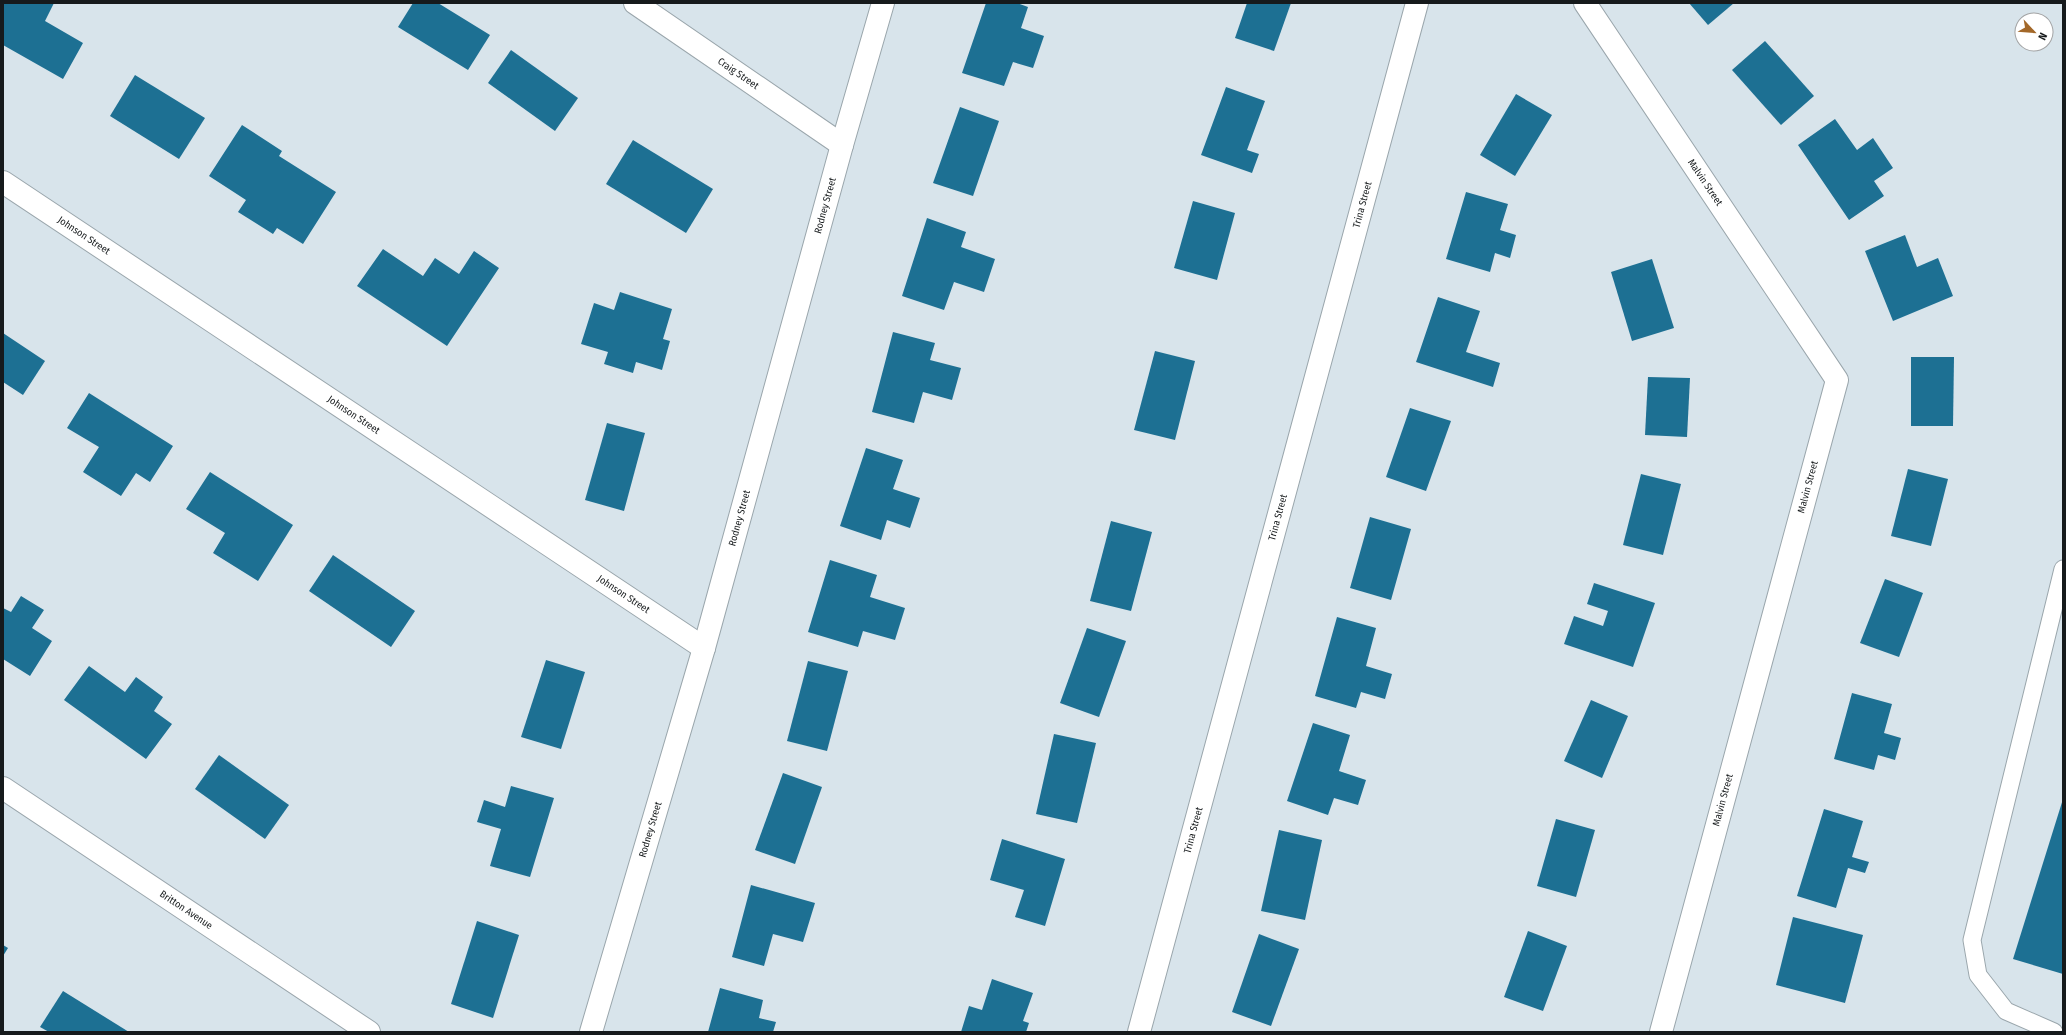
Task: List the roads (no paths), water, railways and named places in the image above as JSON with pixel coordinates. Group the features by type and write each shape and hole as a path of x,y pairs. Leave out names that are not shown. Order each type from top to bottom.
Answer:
{"street":[{"name":"Craig Street","path":"635,3 842,145"},
{"name":"Rodney Street","path":"591,1032 704,648 842,145 883,3"},
{"name":"Trina Street","path":"1139,1032 1417,3"},
{"name":"Malvin Street","path":"1585,3 1836,380 1661,1032"},
{"name":"Johnson Street","path":"3,182 704,648"},
{"name":"Britton Avenue","path":"3,788 369,1032"}],"lane":[{"path":"2054,1032 2006,1011 1978,975 1972,940 2063,570"}]}
